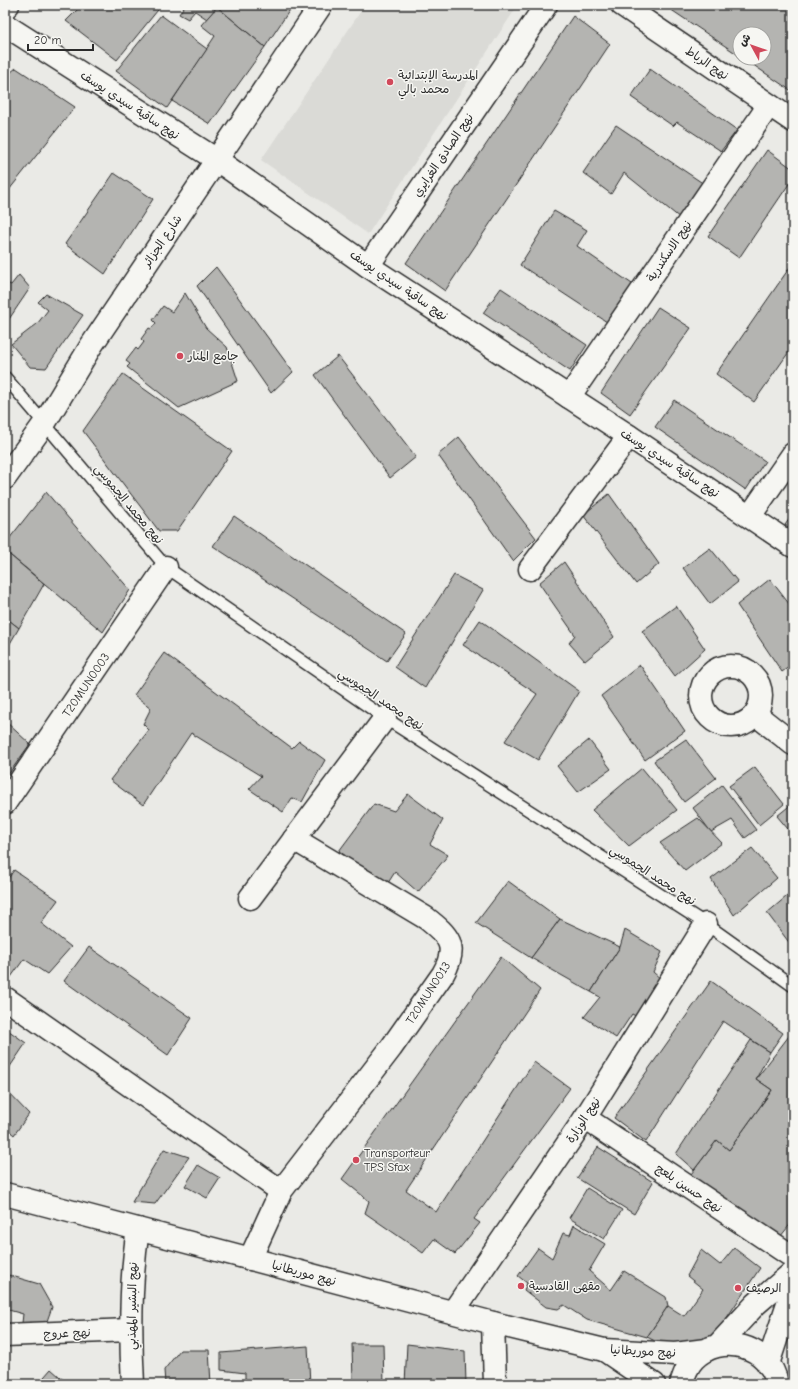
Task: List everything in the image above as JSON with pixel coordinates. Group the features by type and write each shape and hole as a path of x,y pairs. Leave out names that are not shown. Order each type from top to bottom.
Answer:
{"street":[{"path":"5,8 8,5"},
{"name":"شارع الجزائر","path":"5,478 44,424 91,346 321,5"},
{"name":"نهج الصادق الغرايري","path":"368,266 546,5"},
{"name":"نهج الرباط","path":"622,5 793,121"},
{"name":"نهج ساقية سيدي يوسف","path":"5,25 217,160 368,266 629,436 793,546"},
{"name":"نهج الاسكندرية","path":"569,397 769,105"},
{"path":"530,569 629,436"},
{"path":"750,516 793,454"},
{"name":"T20MUN0003","path":"5,803 166,567"},
{"path":"755,714 793,744"},
{"path":"250,898 385,718"},
{"name":"T20MUN0013","path":"250,1259 281,1191 391,1048 443,974 449,963 452,951 450,941 442,930 426,918 294,839"},
{"name":"نهج الوزارة","path":"453,1312 584,1118 706,924"},
{"path":"5,998 281,1191"},
{"name":"نهج حسين بلعج","path":"584,1118 793,1257"},
{"name":"نهج موريطانيا","path":"5,1194 493,1323 604,1350 675,1354 732,1344 746,1347 758,1354 771,1371"},
{"name":"نهج البشير المهذبي","path":"133,1384 130,1330 131,1279 138,1229"},
{"path":"681,1384 685,1372 694,1359 712,1348 756,1304 793,1272"},
{"path":"793,1288 771,1371 793,1374"},
{"path":"493,1323 494,1384"},
{"name":"نهج عروج","path":"5,1335 130,1330"},
{"name":"نهج موريطانيا","path":"604,1350 654,1384"}],"lane":[{"name":"نهج محمد الجموسي","path":"5,377 166,567 385,718 706,924 793,986"}],"shaded area":[{"name":"المدرسة الإبتدائية محمد بالي","path":"365,5 518,5 368,234 261,160"}],"building":[{"path":"82,5 162,5 117,60 66,21"},
{"path":"185,5 293,5 265,47 217,7 207,19 195,11 188,19 179,14"},
{"path":"664,5 793,5 793,92 755,66 772,66 772,26 732,26 732,51"},
{"path":"217,7 265,47 210,124 172,101 215,36 201,25"},
{"path":"161,15 207,49 167,108 116,71"},
{"path":"573,16 610,44 445,291 406,263"},
{"path":"16,68 75,107 5,195 5,77"},
{"path":"650,69 737,130 721,151 677,122 673,126 631,97"},
{"path":"616,125 704,184 680,218 624,173 611,194 583,173"},
{"path":"767,150 793,169 793,178 739,258 708,236"},
{"path":"114,173 153,199 105,274 65,244"},
{"path":"554,211 587,230 577,246 635,286 610,324 520,265"},
{"path":"216,267 293,372 271,393 197,286"},
{"path":"790,267 793,269 793,346 754,402 716,374"},
{"path":"19,275 30,288 5,325 5,282 11,285"},
{"path":"501,288 587,345 570,371 483,313"},
{"name":"جامع المنار","path":"185,293 206,328 227,347 238,381 179,408 127,367 130,364 126,361 136,348 138,350 144,342 141,339 149,328 151,329 156,323 153,320 163,306 172,312"},
{"path":"46,294 83,315 46,368 30,367 11,344 37,324 48,310 38,302"},
{"path":"658,307 691,328 630,414 601,393"},
{"path":"338,356 416,457 390,478 315,375"},
{"path":"123,374 232,451 177,531 159,531 83,431"},
{"path":"674,400 765,461 746,490 655,427"},
{"path":"459,437 536,538 513,561 438,455"},
{"path":"46,492 130,590 103,632 5,551 5,544"},
{"path":"609,494 659,564 636,584 583,515"},
{"path":"793,514 793,530 785,525"},
{"path":"234,516 406,634 387,661 213,546"},
{"path":"710,548 738,582 710,604 683,568"},
{"path":"5,551 44,584 19,628 5,617"},
{"path":"564,562 614,637 585,661 569,643 575,635 539,583"},
{"path":"454,575 483,590 425,688 395,667"},
{"path":"770,579 793,609 793,664 782,672 737,605"},
{"path":"676,606 705,649 675,676 642,631"},
{"path":"5,617 19,628 5,652"},
{"path":"480,620 579,691 538,760 505,741 537,694 463,645"},
{"path":"164,653 292,748 299,741 325,760 302,802 292,798 283,812 249,789 261,776 191,733 143,805 110,780 149,730 143,724 151,708 134,695"},
{"path":"640,665 685,731 645,760 601,696"},
{"path":"5,721 30,744 5,779"},
{"path":"686,739 716,778 684,802 654,761"},
{"path":"589,740 611,769 578,792 557,766"},
{"path":"755,767 784,804 759,825 729,786"},
{"path":"642,768 677,810 629,846 592,810"},
{"path":"722,785 756,830 745,838 732,820 711,832 693,808"},
{"path":"408,794 443,820 430,844 448,855 418,892 395,872 386,886 339,851 374,804 394,811"},
{"path":"793,803 793,835 777,816"},
{"path":"698,818 722,843 685,871 660,843"},
{"path":"752,848 777,878 734,915 711,879"},
{"path":"14,870 58,900 41,923 71,947 47,974 24,959 11,977 5,973 5,883"},
{"path":"508,881 560,919 531,958 476,923"},
{"path":"793,891 793,943 791,945 767,913"},
{"path":"560,919 620,947 591,992 531,958"},
{"path":"625,930 662,952 653,972 663,981 639,1018 632,1014 616,1038 584,1017 600,997 591,992 620,947"},
{"path":"89,947 192,1018 168,1055 64,981"},
{"path":"501,957 540,990 406,1190 436,1212 534,1062 570,1088 474,1219 480,1223 455,1254 434,1239 423,1253 365,1213 369,1201 342,1179"},
{"path":"711,981 783,1033 770,1052 723,1021 646,1142 614,1118"},
{"path":"5,1028 26,1043 5,1074"},
{"path":"789,1036 793,1039 793,1221 780,1237 688,1178 717,1140 729,1150 772,1090 756,1079"},
{"path":"751,1040 770,1052 756,1079 772,1090 729,1150 717,1140 694,1170 676,1154"},
{"path":"5,1089 29,1114 14,1135 5,1127"},
{"path":"598,1147 653,1182 634,1214 577,1178"},
{"path":"164,1149 189,1157 155,1204 132,1202"},
{"path":"198,1165 220,1178 207,1198 185,1186"},
{"path":"587,1188 622,1210 604,1239 569,1218"},
{"path":"574,1225 605,1244 589,1271 611,1290 624,1271 666,1297 668,1306 647,1337 587,1320 564,1305 558,1309 546,1307 524,1290 527,1283 518,1276 538,1248 552,1258 563,1233 570,1235"},
{"path":"734,1248 760,1268 712,1340 671,1349 647,1337 668,1306 684,1316 703,1289 687,1276 701,1250 720,1265"},
{"path":"5,1274 39,1284 52,1307 46,1324 22,1323 23,1314 5,1309"},
{"path":"352,1344 383,1344 384,1384 353,1384"},
{"path":"407,1344 465,1351 466,1384 405,1384"},
{"path":"308,1346 310,1384 245,1384 245,1373 221,1370 221,1353"},
{"path":"180,1350 209,1350 211,1384 165,1384 164,1370"},
{"path":"51,1369 68,1384 38,1384"}],"place":[{"name":"المدرسة الإبتدائية محمد بالي","path":"390,82"},
{"name":"جامع المنار","path":"180,356"},
{"name":"Transporteur TPS Sfax","path":"356,1160"},
{"name":"مقهى القادسية","path":"521,1286"},
{"name":"الرصيف","path":"738,1288"}]}
